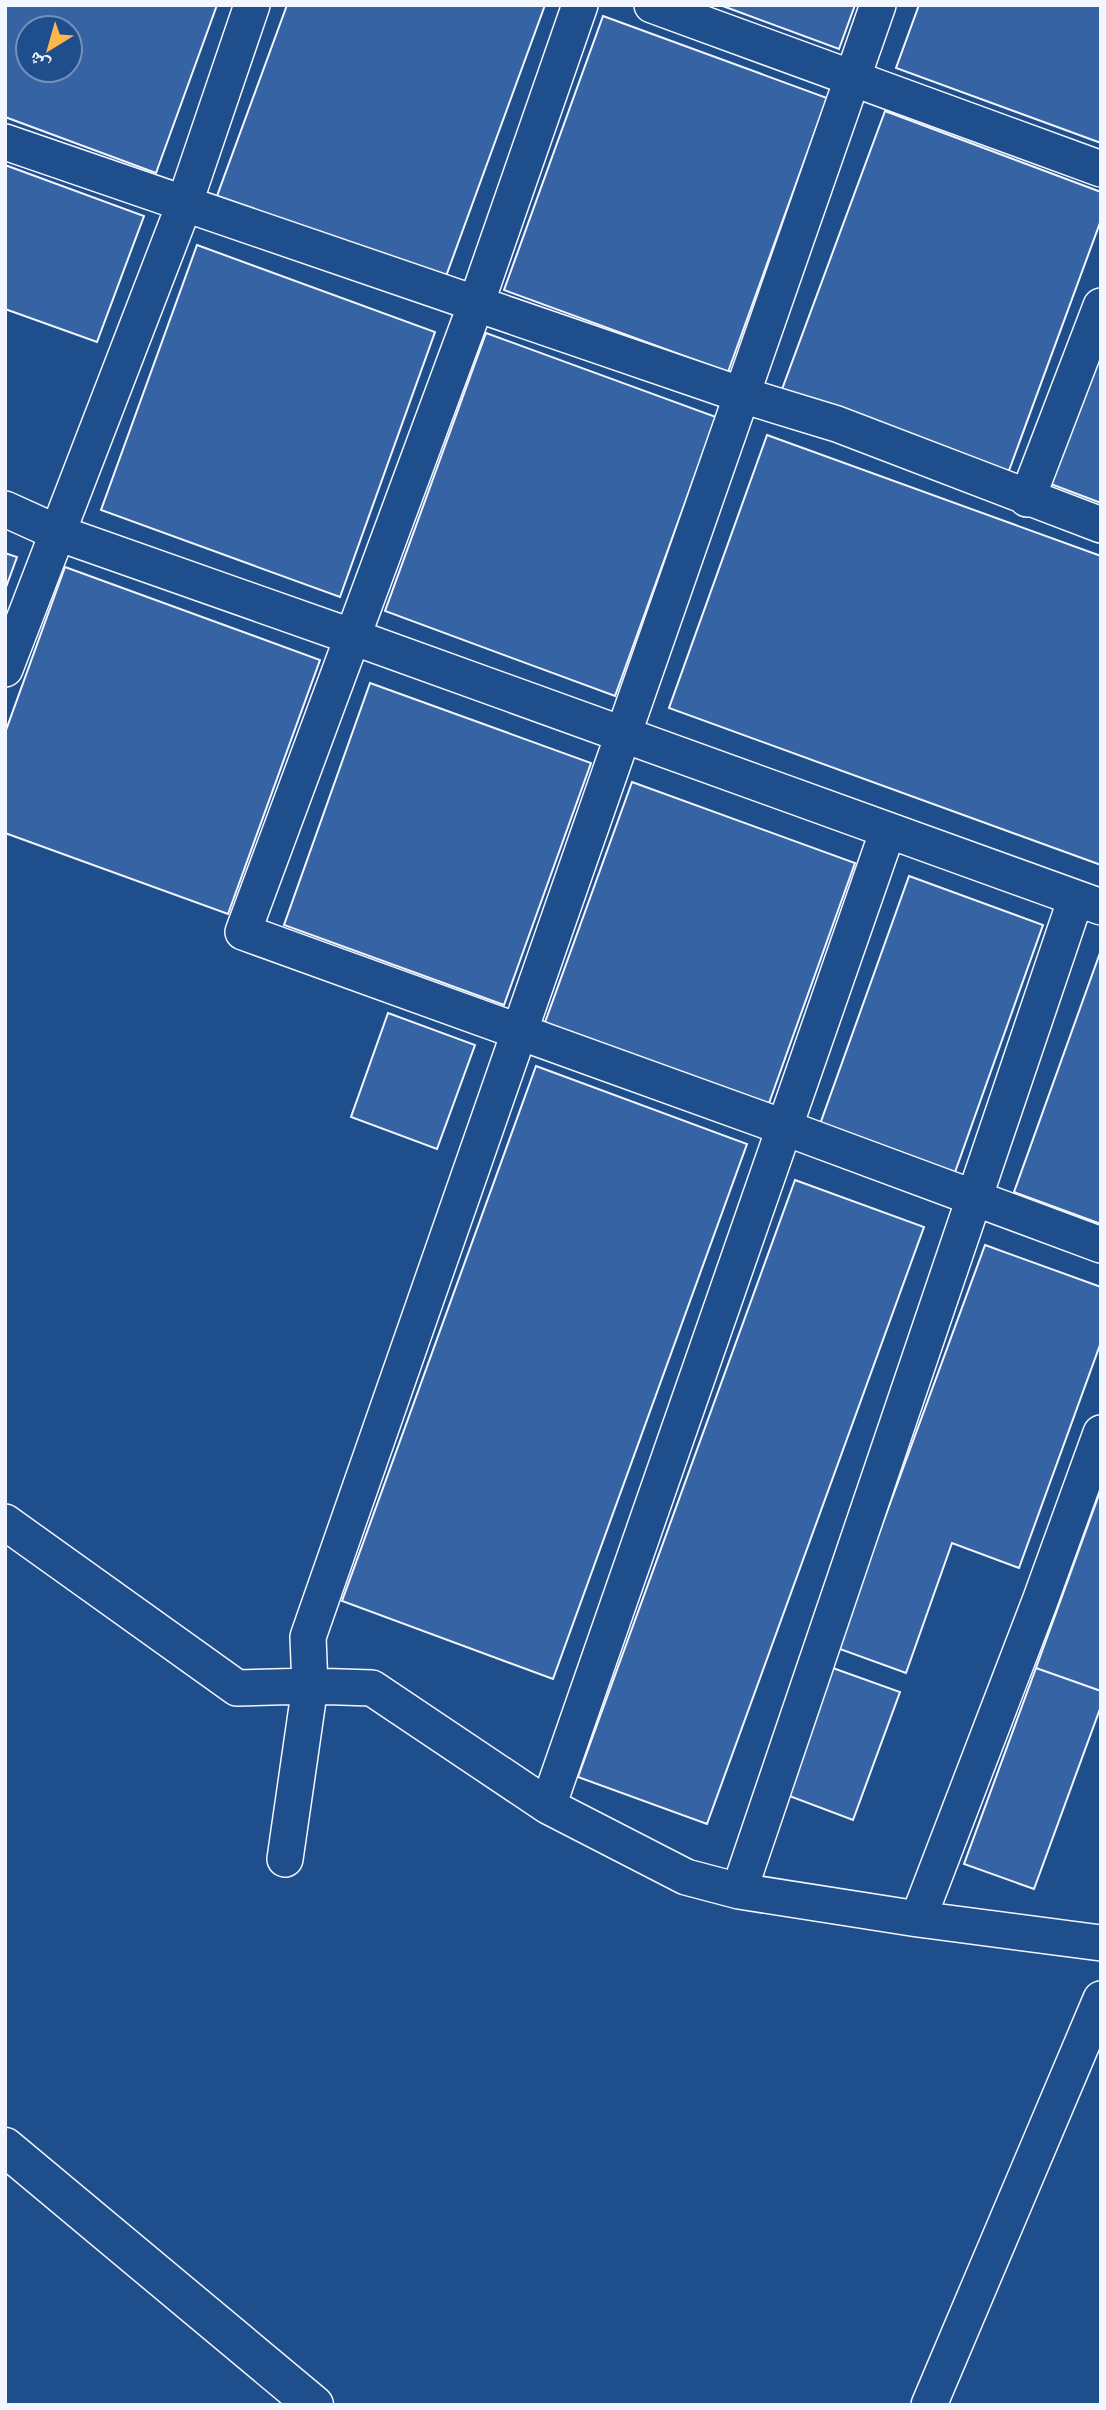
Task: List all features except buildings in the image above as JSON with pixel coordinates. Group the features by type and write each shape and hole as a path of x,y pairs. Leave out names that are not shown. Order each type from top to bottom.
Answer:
{"main road":[{"path":"5,2147 314,2405"}],"street":[{"path":"5,669 184,205 252,5"},
{"path":"580,5 476,304 243,932 1101,1245"},
{"path":"652,5 1101,169"},
{"path":"285,1859 310,1686 308,1637 878,5"},
{"path":"5,142 742,395 837,424 1027,499 1101,525"},
{"path":"1027,499 1101,306"},
{"path":"5,509 58,533 1088,902 974,1198 739,1891"},
{"path":"548,1806 888,830"},
{"path":"918,1919 1040,1601 1101,1433"},
{"path":"5,1522 237,1688 372,1688 548,1806 686,1877 739,1891 918,1919 1101,1942"},
{"path":"929,2405 1101,1999"}]}
